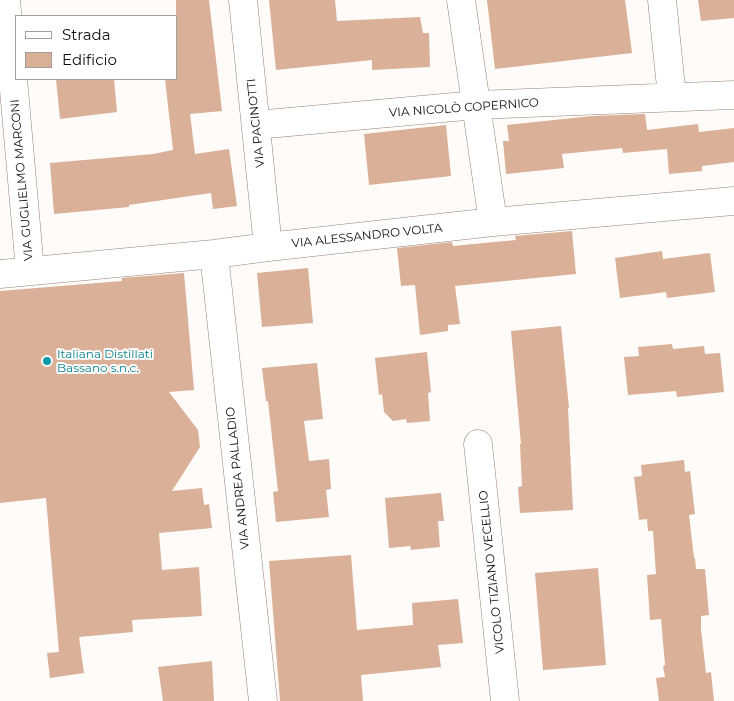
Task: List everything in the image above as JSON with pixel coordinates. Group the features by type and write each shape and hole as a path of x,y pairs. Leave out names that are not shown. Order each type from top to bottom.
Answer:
{"street":[{"name":"VIA GUGLIELMO MARCONI","path":"6,0 30,270"},
{"name":"VIA PACINOTTI","path":"243,0 268,247"},
{"path":"461,0 493,222"},
{"path":"662,0 672,97"},
{"name":"VIA NICOLÒ COPERNICO","path":"256,125 476,105 734,94"},
{"name":"VIA ALESSANDRO VOLTA","path":"0,274 214,254 493,222 734,201"},
{"name":"VIA ANDREA PALLADIO","path":"214,254 263,701"},
{"name":"VICOLO TIZIANO VECELLIO","path":"478,444 505,701"}],"building":[{"path":"176,0 209,0 222,111 190,114 195,154 229,149 237,206 213,209 211,193 129,205 129,207 54,214 50,163 153,154 173,150 165,80 178,80 178,15 176,15"},
{"path":"269,0 335,0 337,21 420,17 423,33 429,33 430,67 372,70 372,60 276,70"},
{"path":"487,0 625,0 632,53 495,69"},
{"path":"698,0 734,0 734,18 701,21"},
{"path":"56,80 114,80 117,112 60,119"},
{"path":"645,114 647,130 698,124 699,132 734,128 734,162 702,166 702,171 669,174 667,149 623,153 622,148 562,154 564,168 506,174 503,141 509,141 507,125 592,116"},
{"path":"446,125 451,176 369,185 364,134"},
{"path":"572,231 576,274 455,286 460,324 448,325 448,331 420,335 415,285 401,286 397,248 452,242 453,246 516,240 515,236"},
{"path":"662,251 663,259 710,253 715,292 667,298 666,292 620,298 615,258"},
{"path":"308,268 313,323 262,327 257,273"},
{"path":"184,273 194,390 169,392 198,430 200,447 172,491 202,488 204,505 209,504 212,528 159,533 162,570 199,567 202,616 132,620 133,632 79,637 84,673 50,678 47,653 59,652 46,498 0,503 0,291 122,281 122,278"},
{"path":"561,326 569,408 573,510 520,513 518,487 522,486 521,444 511,331"},
{"path":"672,344 673,349 704,346 705,354 720,353 724,392 677,397 676,391 628,395 624,357 639,356 638,347"},
{"path":"427,352 431,392 428,393 430,421 407,423 406,419 393,421 384,412 382,394 379,395 375,358"},
{"path":"317,363 323,419 304,421 309,461 329,459 331,489 326,490 329,517 276,522 273,492 278,491 268,401 266,401 262,368"},
{"path":"684,460 685,472 690,471 695,514 689,515 696,569 705,569 709,615 701,616 701,629 706,673 711,672 714,701 659,701 656,678 665,677 663,666 665,665 661,619 650,620 647,575 656,574 653,531 648,531 647,519 639,520 634,477 642,476 641,465"},
{"path":"441,493 444,521 438,521 440,547 411,550 410,546 389,548 385,498"},
{"path":"351,555 357,630 413,625 412,603 458,599 463,643 438,645 441,667 361,675 363,701 280,701 269,561"},
{"path":"598,568 606,665 543,670 535,573"},
{"path":"212,661 214,701 163,701 158,667"}],"place":[{"name":"Italiana Distillati Bassano s.n.c.","path":"47,361"}]}
